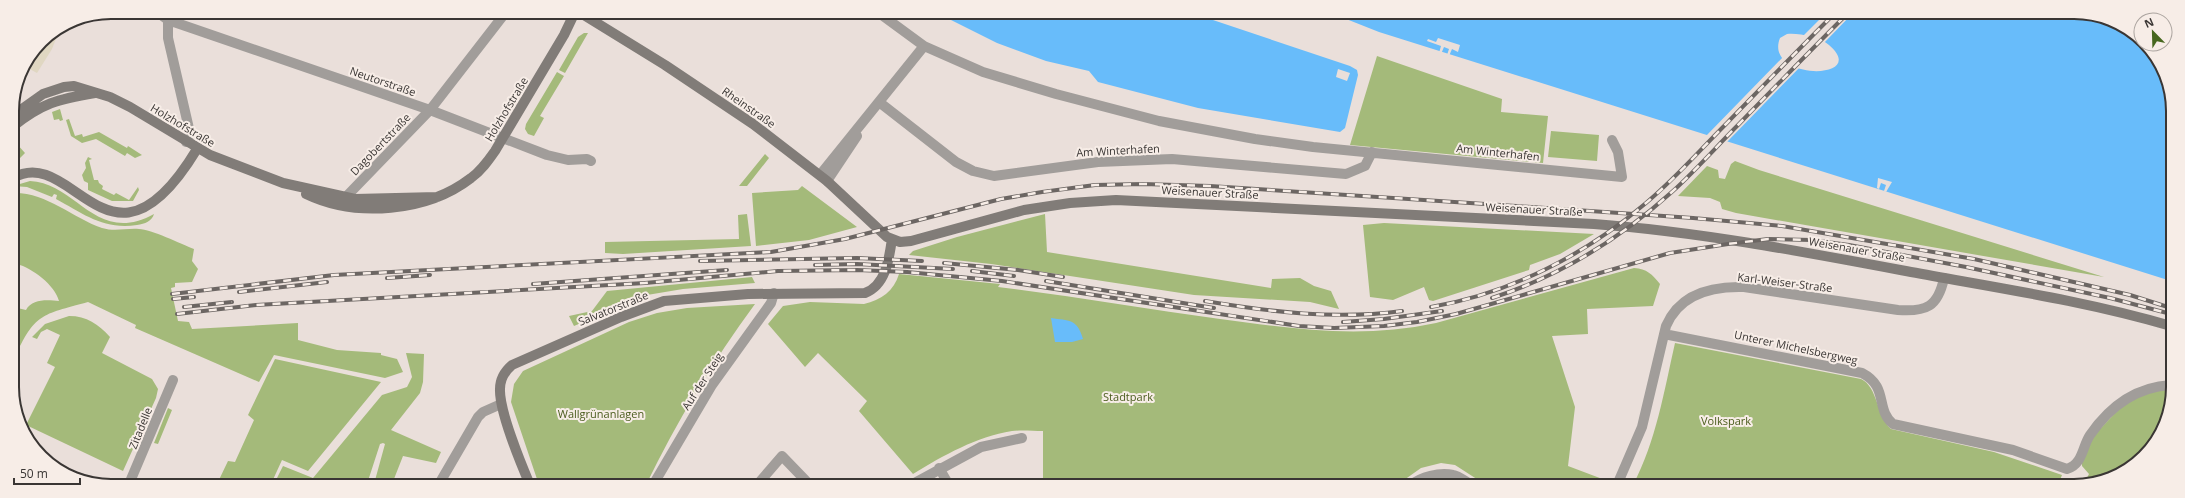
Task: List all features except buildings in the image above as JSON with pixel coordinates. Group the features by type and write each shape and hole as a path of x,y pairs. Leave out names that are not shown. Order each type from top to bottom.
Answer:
{"main road":[{"name":"Holzhofstraße","path":"19,112 53,101 95,93 130,107 197,149 283,183 342,201 437,197 454,189 476,174 504,138 564,35 572,19"},
{"name":"Rheinstraße","path":"591,19 636,46 724,104 823,178 892,239"},
{"path":"19,175 26,172 44,174 106,210 134,212 146,207 157,199 189,163 197,149"},
{"name":"Weisenauer Straße","path":"892,239 900,242 911,240 994,217 1070,202 1116,200 1651,228 1722,237 2094,306 2166,325"},
{"name":"Salvatorstraße","path":"528,479 501,404 501,382 512,365 621,317 664,301 729,295 774,293 858,294 870,291 878,284 884,274 892,239"}],"street":[{"name":"Dagobertstraße","path":"342,201 430,110 497,19"},
{"name":"Am Winterhafen","path":"887,19 924,46 984,72 1056,94 1159,121 1255,139 1622,177 1618,152 1612,140"},
{"name":"Neutorstraße","path":"168,20 430,110 559,158 587,159 591,161"},
{"path":"168,20 168,38 190,133 186,142"},
{"path":"823,178 872,111 924,46"},
{"name":"Am Winterhafen","path":"882,98 956,162 973,171 994,176 1098,162 1172,159 1346,174 1365,166 1372,152"},
{"name":"Karl-Weiser-Straße","path":"1620,479 1642,427 1669,318 1677,307 1692,296 1712,289 1733,287 1758,289 1898,310 1919,311 1935,302 1944,278"},
{"name":"Auf der Steig","path":"657,479 712,385 771,303 774,293"},
{"name":"Unterer Michelsbergweg","path":"1664,334 1862,373 1877,383 1887,418 1893,424 2012,450 2063,468 2073,467 2077,464 2090,435 2120,403 2146,388 2166,386"},
{"name":"Zitadelle","path":"131,479 173,380"},
{"path":"442,479 478,417 483,412 501,404"},
{"path":"921,479 938,468 981,447 1022,438"},
{"path":"762,479 782,456 804,479"},
{"path":"938,468 945,479"},
{"path":"1420,479 1445,474 1453,475 1461,479"}],"shaded area":[{"path":"57,37 52,49 37,73 29,69 31,65 46,46"}],"green space":[{"path":"584,33 588,33 565,73 559,70 578,37"},
{"path":"1377,56 1502,99 1501,112 1548,116 1543,163 1350,145"},
{"path":"557,72 564,76 540,116 544,118 534,136 528,134 525,129 526,124"},
{"path":"60,109 63,120 54,120 52,112"},
{"path":"69,119 75,136 82,134 83,137 99,132 127,148 128,146 142,155 135,158 127,153 125,156 96,139 82,143 71,136 66,120"},
{"path":"1551,131 1599,135 1597,161 1548,157"},
{"path":"19,146 25,153 19,159"},
{"path":"765,154 769,158 747,186 739,186"},
{"path":"88,157 92,159 89,160 94,180 98,180 103,186 102,189 114,195 116,193 129,200 138,187 139,190 133,201 112,201 88,190 88,183 84,181 82,175 86,168 85,163"},
{"path":"1735,161 1759,170 2104,277 1736,213 1722,209 1720,202 1710,198 1678,196 1707,166 1718,170 1719,178 1725,179 1731,164"},
{"path":"30,181 46,184 102,218 117,223 134,222 154,214 150,220 140,225 125,226 104,223 94,220 56,199 57,195 54,194 52,197 27,187 19,186 19,184"},
{"path":"802,186 857,227 809,240 756,246 752,193 798,190"},
{"path":"19,193 27,194 49,201 91,224 102,228 111,230 144,230 158,234 194,249 192,261 198,269 192,282 175,283 175,287 171,288 178,321 189,322 192,329 298,323 298,340 337,350 381,353 381,355 397,359 403,372 385,378 274,355 259,382 135,328 136,325 88,302 60,310 41,318 34,324 19,348 19,308 26,310 32,303 46,300 59,301 57,295 48,283 36,273 19,265"},
{"path":"747,214 751,246 623,254 605,253 605,242 739,239 738,215"},
{"path":"1045,214 1047,252 1271,288 1272,279 1300,278 1314,286 1331,291 1339,309 1310,302 1194,295 991,264 909,255 913,251 957,237"},
{"path":"1384,223 1594,234 1560,254 1530,265 1529,270 1433,301 1429,300 1424,287 1393,300 1370,297 1363,225"},
{"name":"Stadtpark","path":"1634,268 1649,273 1654,277 1660,284 1653,306 1587,309 1588,334 1552,336 1575,407 1568,466 1602,479 1477,479 1455,465 1441,463 1421,468 1405,479 1043,479 1043,431 1012,431 973,442 936,460 913,474 859,411 867,401 818,353 805,367 768,324 783,306 810,302 864,304 876,300 890,290 899,274 1000,284 998,287 1302,329 1328,331 1381,331 1436,323"},
{"path":"752,277 755,283 683,289 647,295 574,326 569,316 592,311 607,291"},
{"name":"Wallgrünanlagen","path":"755,304 696,392 649,479 537,479 511,402 514,384 523,371 629,322 657,313 687,308"},
{"path":"69,316 87,319 101,328 110,337 102,353 152,379 158,389 156,398 123,471 27,426 55,367 47,363 60,335 47,329 41,332 37,339 32,337 45,324"},
{"name":"Volkspark","path":"1675,343 1861,379 1871,388 1882,416 1891,429 1994,452 2062,475 2060,479 1636,479 1648,451 1663,398"},
{"path":"406,353 424,354 423,382 420,393 391,430 441,452 436,463 403,456 394,479 375,479 385,444 383,443 380,444 369,479 276,479 283,466 313,478 382,395 407,387 412,377"},
{"path":"275,359 381,382 308,471 282,460 273,479 219,479 228,461 235,462 254,420 248,415"},
{"name":"Volkspark","path":"2166,390 2161,417 2154,433 2135,456 2115,470 2087,478 2089,474 2082,466 2082,461 2095,434 2123,405 2145,393"},
{"path":"168,408 172,410 158,444 154,443"}],"water":[{"path":"949,19 1210,19 1350,66 1357,70 1358,75 1345,128 1340,132 1198,108 1098,82 1089,71 1046,61 997,43"},
{"path":"1346,19 2080,19 2098,22 2120,31 2133,41 2133,52 2144,52 2157,70 2164,93 2166,111 2166,279 1379,32","holes":["1787,34 1803,35 1815,38 1829,45 1838,57 1837,65 1827,70 1814,71 1799,69 1786,62 1779,52 1780,38"]},
{"path":"1051,318 1072,322 1078,327 1083,339 1072,342 1055,342"}],"pier":[{"path":"1820,19 1847,19 1823,44 1802,37"},
{"path":"1438,38 1460,45 1458,52 1452,49 1449,56 1447,55 1449,49 1444,47 1441,54 1439,53 1441,46 1427,41 1428,39 1436,42"},
{"path":"1783,57 1801,66 1726,143 1706,136"},
{"path":"1338,69 1350,73 1347,81 1336,77"},
{"path":"1878,178 1892,182 1886,192 1884,191 1886,185 1881,183 1879,189 1877,188"}],"railway":[{"path":"1431,307 1461,301 1518,282 1572,255 1623,222 1657,194 1829,19"},
{"path":"1492,298 1542,279 1565,267 1611,240 1653,208 1690,175 1842,19"},
{"path":"172,294 334,275 771,252 845,239 1001,199 1095,185 1143,184 1210,186 1516,206 1693,218 1782,226 1974,259 2130,295 2166,306"},
{"path":"177,314 256,305 645,283 778,271 857,270 907,272 1002,281 1299,326 1334,328 1384,326 1417,322 1456,314 1670,253 1768,239 1812,240 1849,245 1966,267 2110,298 2166,313"},
{"path":"700,261 857,258 922,261"},
{"path":"944,263 1018,270 1063,277"},
{"path":"815,265 857,264 953,269"},
{"path":"533,284 727,270"},
{"path":"972,271 1014,276"},
{"path":"387,278 430,275"},
{"path":"1046,281 1214,308"},
{"path":"239,292 327,282"},
{"path":"173,299 194,297"},
{"path":"1205,301 1303,314 1352,315 1402,311"},
{"path":"184,307 232,302"},
{"path":"1343,322 1384,319 1442,311"}]}
